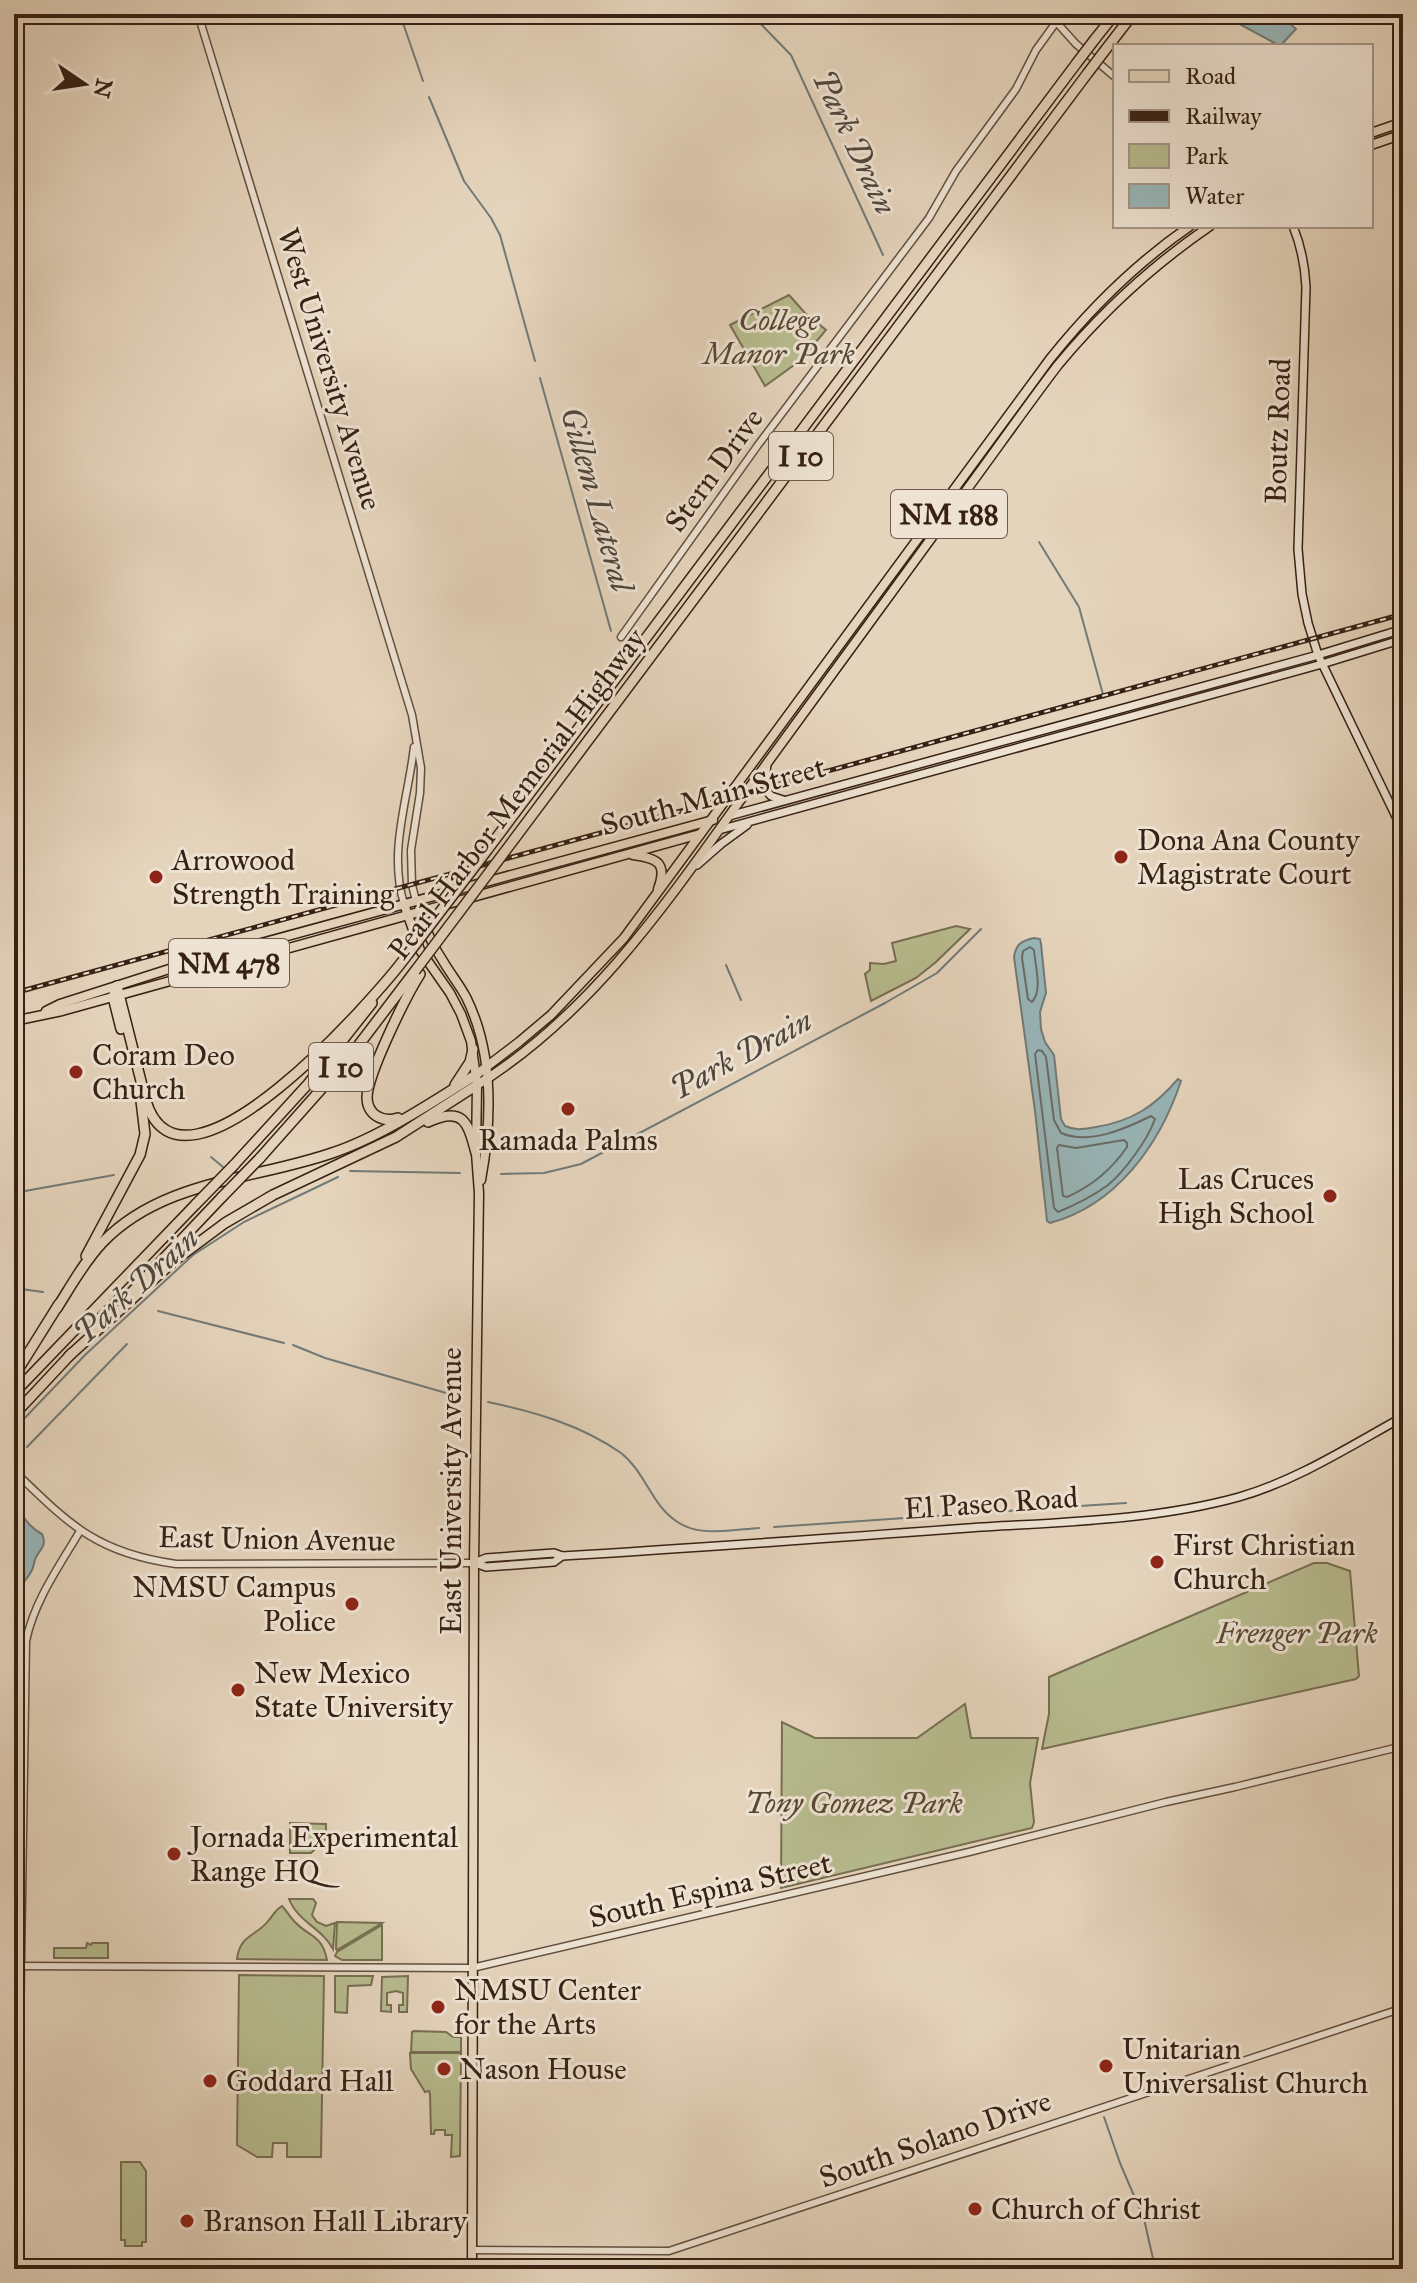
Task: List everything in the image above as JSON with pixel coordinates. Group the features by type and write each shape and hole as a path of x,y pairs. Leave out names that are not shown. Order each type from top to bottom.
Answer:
{"highway":[{"name":"Pearl Harbor Memorial Highway","path":"14,1393 234,1165 308,1084 358,1023 1115,14"},
{"name":"Pearl Harbor Memorial Highway","path":"14,1415 260,1158 348,1059 418,972 452,922 1133,14"},
{"path":"418,972 381,1055 367,1097 373,1113 384,1120 419,1108"},
{"path":"116,992 150,1113 157,1124 167,1131 188,1135 211,1131 232,1120 284,1083 386,984"},
{"path":"57,1308 138,1161 143,1141 141,1102 116,992"},
{"path":"452,1089 470,1062 473,1049"},
{"path":"14,1376 100,1245 130,1218 185,1192 335,1152 368,1138 452,1089 477,1079"},
{"path":"396,1137 477,1079"},
{"path":"69,1356 174,1261 225,1223 273,1195 441,1116 461,1118 468,1126 476,1153"}],"main road":[{"path":"1373,132 1403,122"},
{"path":"1373,144 1403,134"},
{"name":"NM 188","path":"477,1079 487,1066 527,1036 573,993 624,938 1050,359 1120,283 1188,228"},
{"name":"NM 188","path":"477,1079 487,1079 526,1051 581,1001 632,945 1068,353 1138,282 1207,228"},
{"name":"Boutz Road","path":"1294,228 1305,265 1306,287 1298,549 1302,594 1318,655 1403,831"},
{"name":"South Main Street","path":"116,992 188,963 1318,655 1403,629"},
{"name":"South Main Street","path":"14,1021 60,1004 407,916 1403,639"},
{"path":"767,764 766,791 785,800"},
{"path":"684,877 721,844 755,820"},
{"path":"628,855 652,858 660,866 661,879 653,900"},
{"name":"West University Avenue","path":"416,901 419,912"},
{"name":"West University Avenue","path":"404,904 407,916"},
{"name":"East University Avenue","path":"419,912 429,936 474,1015 483,1044 487,1066 486,1150 479,1193"},
{"name":"East University Avenue","path":"407,916 420,950 461,1014 473,1049 477,1079 479,1193 474,1563 472,2269"},
{"name":"El Paseo Road","path":"474,1563 486,1558 554,1553 562,1556 1179,1511 1242,1496 1275,1484 1403,1417"}],"street":[{"name":"West University Avenue","path":"198,14 412,715 421,768 411,850 412,885 416,901"},
{"path":"1049,14 1076,44 1113,75"},
{"name":"Stern Drive","path":"621,637 758,445 929,218 956,171 1016,89 1036,50 1062,14"},
{"name":"West University Avenue","path":"404,904 398,872 399,832 415,739"},
{"name":"East Union Avenue","path":"15,1473 80,1531 130,1555 176,1564 474,1563"},
{"path":"20,2269 18,1966 26,1641 31,1619 80,1531"},
{"name":"South Espina Street","path":"18,1966 472,1968 1403,1746"},
{"name":"South Solano Drive","path":"472,2250 669,2251 1403,2008"}],"green space":[{"name":"College Manor Park","path":"789,295 826,330 801,360 765,386 730,325"},
{"path":"956,926 970,929 916,978 871,1001 865,974 870,970 870,963 896,961 892,943"},
{"name":"Frenger Park","path":"1314,1563 1327,1563 1350,1571 1359,1676 1356,1679 1042,1749 1049,1714 1049,1677"},
{"name":"Tony Gomez Park","path":"965,1704 971,1738 1038,1738 1030,1783 1032,1828 781,1888 782,1722 815,1738 917,1738"},
{"path":"290,1823 326,1824 326,1839 311,1853 290,1853"},
{"path":"289,1899 313,1899 316,1903 312,1915 317,1922 326,1926 335,1923 333,1949 298,1914"},
{"path":"282,1906 299,1926 318,1940 327,1960 237,1959 245,1940 264,1926"},
{"path":"337,1922 382,1923 337,1950"},
{"path":"382,1925 382,1960 342,1960 335,1956 337,1952"},
{"path":"87,1943 108,1943 108,1958 54,1958 54,1948 86,1948"},
{"path":"239,1975 324,1976 321,2157 287,2157 287,2143 273,2143 272,2157 257,2157 237,2145"},
{"path":"335,1976 373,1976 371,1985 348,1986 347,2013 335,2012"},
{"path":"408,1976 407,2012 399,2012 399,2005 403,2005 403,1993 396,1991 387,1993 387,2005 391,2005 391,2012 381,2011 382,1977"},
{"path":"414,2031 446,2032 453,2037 461,2037 461,2052 411,2052"},
{"path":"410,2053 461,2053 460,2156 451,2157 452,2135 445,2135 445,2130 435,2130 431,2134 430,2094 429,2091 425,2092 411,2069"},
{"path":"121,2162 140,2162 146,2171 146,2242 142,2242 142,2246 125,2246 125,2240 121,2240"}],"water":[{"path":"1221,14 1280,14 1296,29 1282,44 1276,44"},
{"path":"1034,938 1040,939 1046,993 1040,1012 1041,1029 1054,1055 1061,1119 1065,1126 1084,1129 1121,1121 1142,1111 1178,1079 1181,1081 1161,1127 1133,1169 1096,1202 1050,1223 1047,1221 1014,957 1020,944"},
{"path":"14,1508 42,1534 44,1541 16,1599 14,1599"}],"waterway":[{"name":"Gillem Lateral","path":"402,14 423,81"},
{"name":"Park Drain","path":"751,14 791,55 883,255"},
{"name":"Gillem Lateral","path":"429,97 464,181 500,235 535,361"},
{"name":"Gillem Lateral","path":"540,378 611,631"},
{"name":"Park Drain","path":"1039,542 1079,607 1104,698"},
{"name":"Park Drain","path":"501,1174 544,1173 581,1164 937,973 981,929"},
{"path":"726,965 741,1000"},
{"path":"211,1157 223,1167"},
{"name":"Park Drain","path":"350,1171 460,1173"},
{"name":"Park Drain","path":"14,1193 114,1175"},
{"name":"Park Drain","path":"20,1423 85,1355 193,1255 244,1222 338,1177"},
{"path":"14,1288 43,1292"},
{"path":"158,1311 284,1343"},
{"path":"27,1447 127,1344"},
{"path":"293,1345 325,1358 453,1395"},
{"path":"488,1402 557,1421 606,1443 630,1461 662,1508 685,1526 711,1531 759,1528"},
{"path":"1049,1508 1126,1503"},
{"path":"774,1527 1036,1509"},
{"path":"1104,2117 1144,2219 1154,2263 1163,2268"}],"railway":[{"path":"14,993 1403,614"}],"place":[{"name":"Dona Ana County Magistrate Court","path":"1121,857"},
{"name":"Arrowood Strength Training","path":"156,877"},
{"name":"Coram Deo Church","path":"76,1072"},
{"name":"Ramada Palms","path":"568,1109"},
{"name":"Las Cruces High School","path":"1330,1196"},
{"name":"First Christian Church","path":"1157,1562"},
{"name":"NMSU Campus Police","path":"352,1604"},
{"name":"New Mexico State University","path":"238,1690"},
{"name":"Jornada Experimental Range HQ","path":"174,1854"},
{"name":"NMSU Center for the Arts","path":"438,2007"},
{"name":"Unitarian Universalist Church","path":"1106,2066"},
{"name":"Nason House","path":"444,2069"},
{"name":"Goddard Hall","path":"210,2081"},
{"name":"Church of Christ","path":"975,2209"},
{"name":"Branson Hall Library","path":"187,2221"}]}
